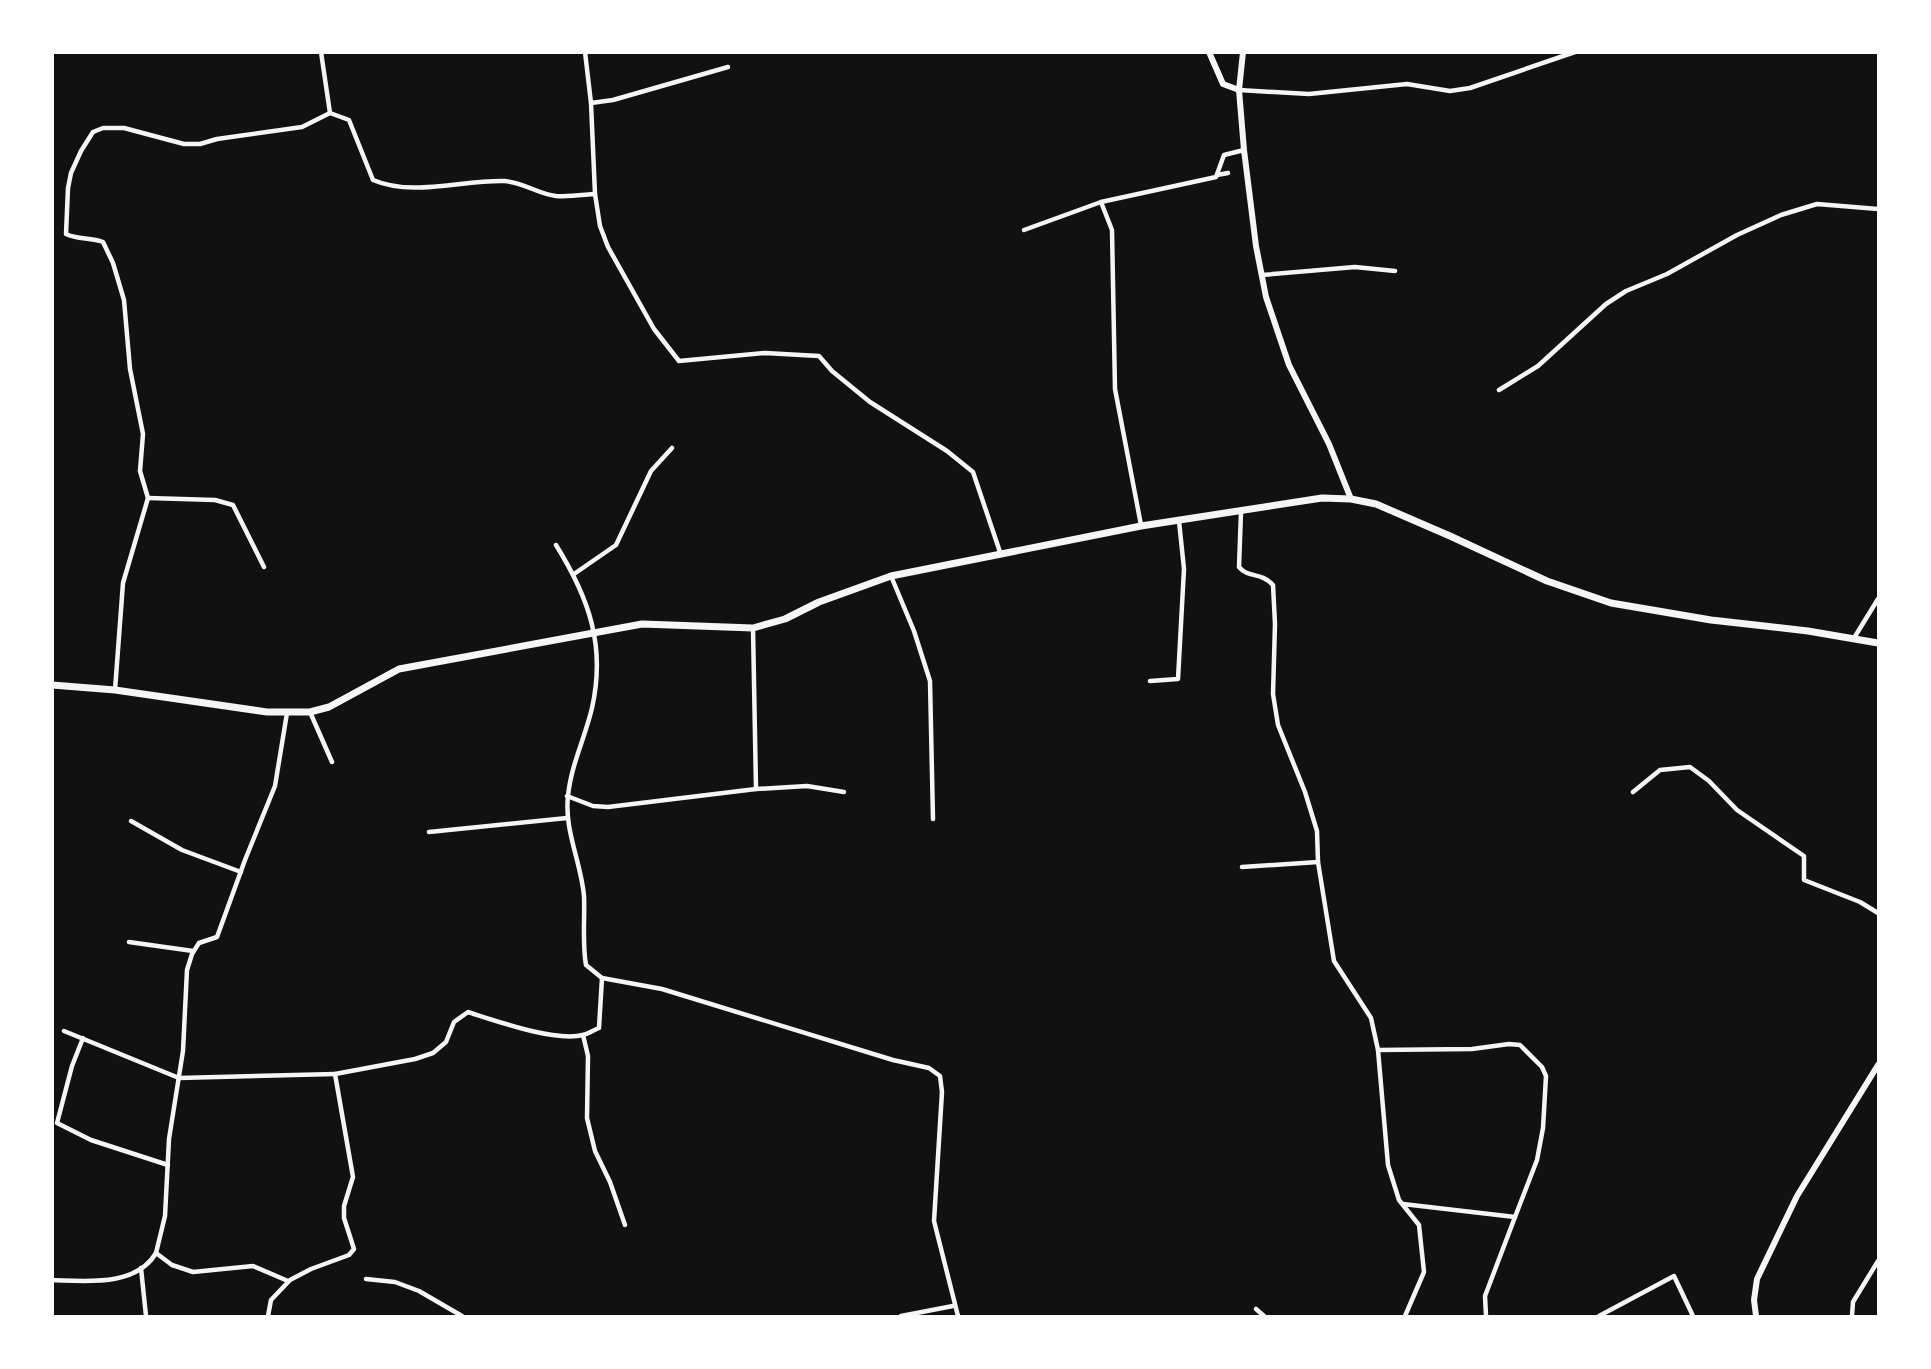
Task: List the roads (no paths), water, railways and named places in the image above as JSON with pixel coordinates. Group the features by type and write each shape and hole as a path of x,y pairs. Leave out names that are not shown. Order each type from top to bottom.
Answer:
{"main road":[{"path":"1209,52 1223,84 1239,90"},
{"path":"1243,52 1239,90 1244,150 1266,297 1289,365 1329,444 1351,499"},
{"path":"52,685 115,690 287,713 310,712 328,707 399,669 642,624 753,628 785,619 819,602 891,576 1141,526 1322,498 1351,499 1376,504 1547,581 1611,603 1878,643"},
{"path":"1756,1317 1756,1279 1797,1196 1878,1065"}],"street":[{"path":"321,52 330,113"},
{"path":"585,52 591,103 595,194 600,226 608,247 654,329 679,361 765,353 819,356 832,371 870,402 947,451 973,472 1001,555"},
{"path":"1239,90 1309,94 1407,84 1450,91 1470,88 1575,52"},
{"path":"591,103 613,100 728,67"},
{"path":"115,690 123,583 148,498 140,471 142,435 130,369 124,300 114,263 103,242 93,238 74,238 66,234 71,173 80,151 93,132 103,128 124,128 184,144 200,144 217,139 302,127 330,113 349,120 373,180 389,187 506,181 525,184 555,196 595,194"},
{"path":"1217,175 1224,155 1244,150"},
{"path":"1024,230 1101,202 1228,173"},
{"path":"1101,202 1112,230 1115,389 1141,526"},
{"path":"1499,390 1538,366 1606,304 1626,291 1667,274 1737,235 1781,215 1817,204 1878,209"},
{"path":"1262,275 1355,267 1395,271"},
{"path":"574,574 616,545 651,471 672,448"},
{"path":"148,498 215,500 233,505 264,567"},
{"path":"1241,512 1239,567 1244,572 1265,577 1273,585 1273,694 1278,725 1305,792 1317,831 1318,862 1334,961 1371,1018 1378,1050 1388,1165 1402,1204 1419,1226 1424,1272 1405,1317"},
{"path":"1150,681 1178,679 1184,569 1179,521"},
{"path":"556,545 574,574 595,631 596,659 592,707 573,766 567,796 567,818 584,894 583,947 586,965 602,978 662,989 929,1069 940,1076 942,1091 934,1221 953,1306 958,1317"},
{"path":"891,576 914,631 930,681 933,819"},
{"path":"1854,638 1878,598"},
{"path":"753,628 756,789"},
{"path":"310,712 332,762"},
{"path":"52,1280 112,1280 150,1264 156,1253 165,1216 169,1139 179,1078 187,970 198,943 217,937 275,786 287,713"},
{"path":"1633,792 1660,771 1690,766 1709,780 1737,810 1804,856 1804,880 1878,913"},
{"path":"567,796 593,806 608,807 756,789 807,786 844,792"},
{"path":"429,832 567,818"},
{"path":"131,821 182,850 241,872"},
{"path":"1242,867 1318,862"},
{"path":"129,942 193,951"},
{"path":"64,1031 179,1078 335,1074 433,1053 446,1042 454,1022 468,1012 500,1023 559,1036 583,1035 599,1028 602,978"},
{"path":"583,1035 588,1056 587,1118 595,1151 610,1182 625,1225"},
{"path":"83,1038 72,1066 57,1123 91,1140 169,1166"},
{"path":"1378,1050 1472,1049 1520,1045 1542,1067 1546,1076 1543,1128 1536,1160 1485,1296 1486,1317"},
{"path":"268,1317 271,1300 289,1281 311,1269 349,1255 354,1249 344,1218 344,1206 353,1177 335,1074"},
{"path":"1402,1204 1515,1217"},
{"path":"156,1253 172,1265 193,1272 253,1266 289,1281"},
{"path":"1852,1317 1853,1302 1878,1261"},
{"path":"142,1268 146,1317"},
{"path":"1599,1317 1674,1276 1693,1317"},
{"path":"366,1279 395,1282 419,1291 462,1317"},
{"path":"901,1317 953,1306"},
{"path":"1256,1309 1264,1317"}]}
